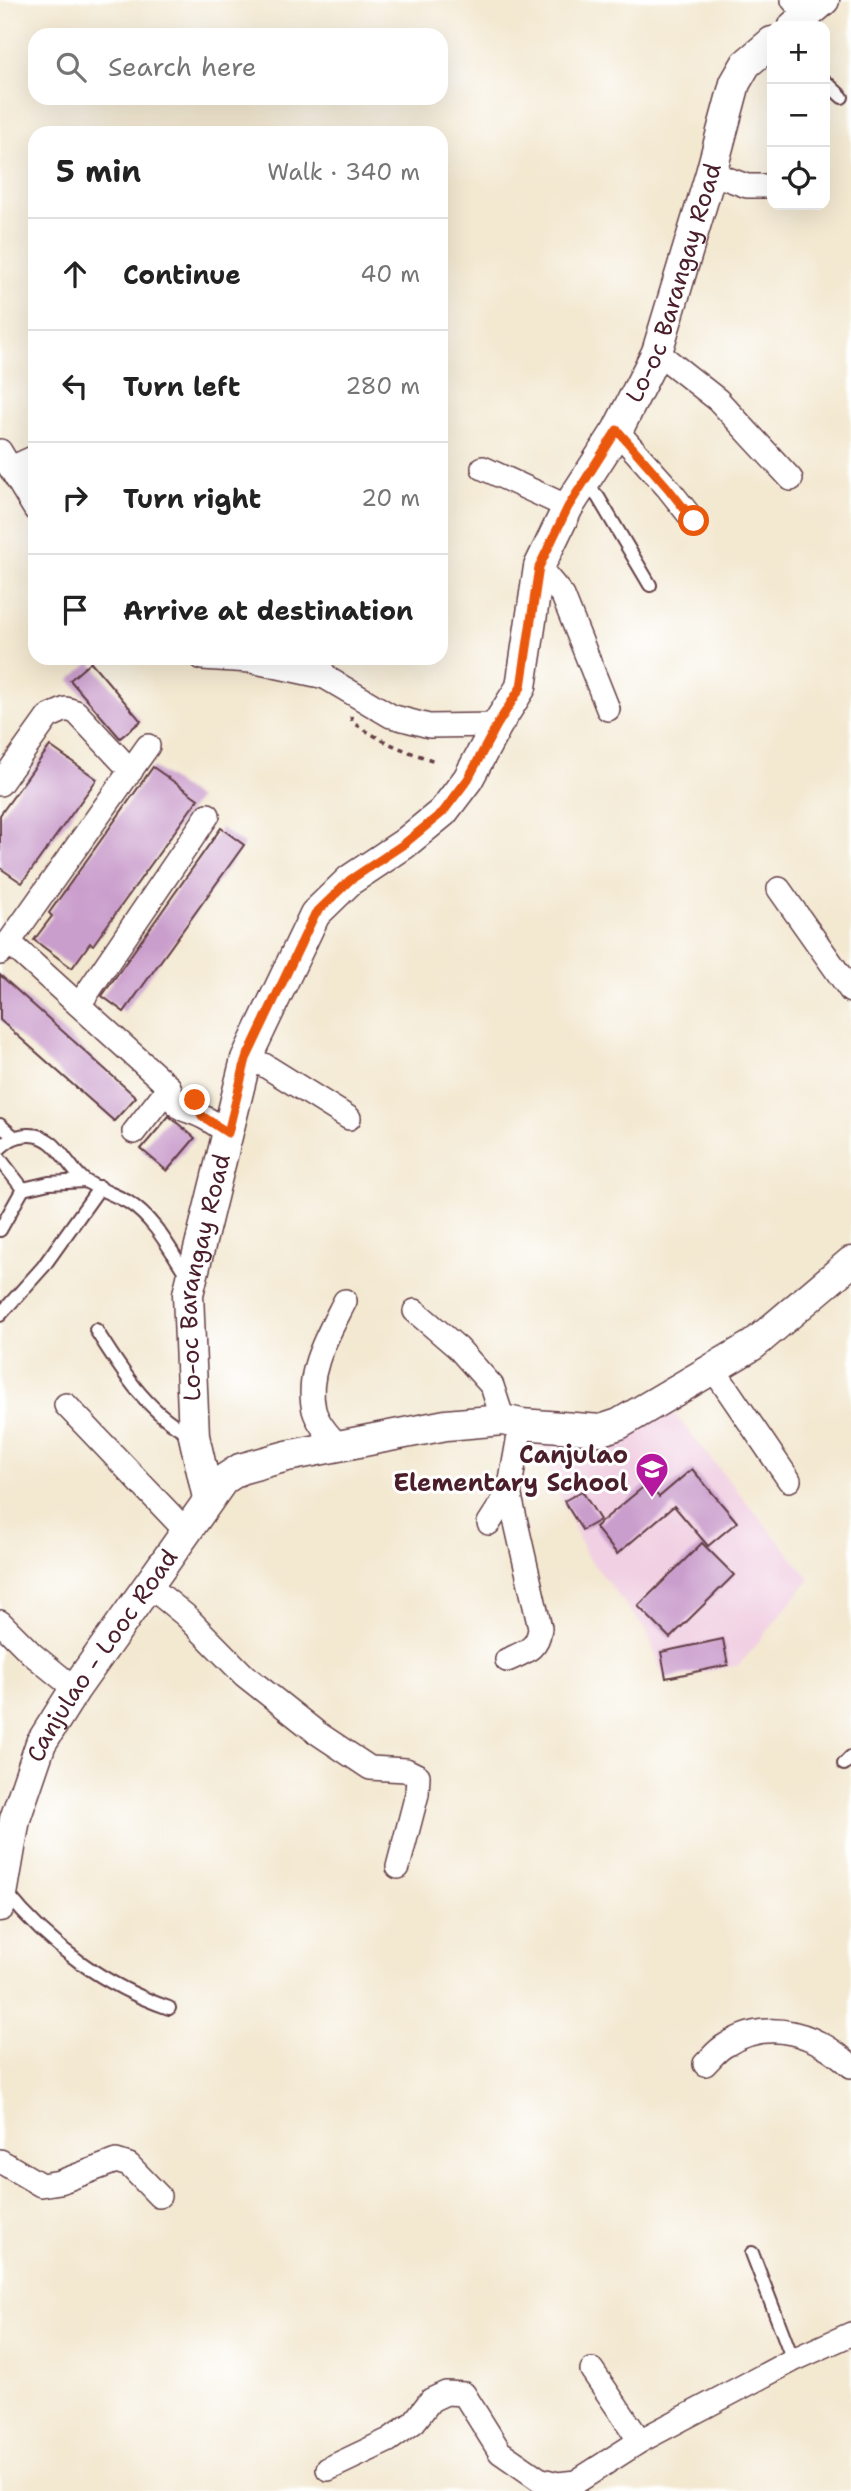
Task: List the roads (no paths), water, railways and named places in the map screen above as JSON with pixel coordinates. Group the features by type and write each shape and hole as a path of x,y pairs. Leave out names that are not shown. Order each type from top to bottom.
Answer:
{"street":[{"name":"Lo-oc Barangay Road","path":"208,1498 194,1436 188,1294 246,1059 315,914 350,880 404,844 443,812 468,779 521,687 539,567 568,507 617,430 657,352 735,83 746,64 767,47"},
{"path":"711,173 747,186 767,186"},
{"path":"657,352 718,400 791,479"},
{"path":"617,430 694,521"},
{"path":"28,457 5,459 28,497"},
{"path":"483,468 568,507"},
{"path":"539,567 564,596 608,709"},
{"path":"298,665 321,667 391,716 412,723 448,727 497,725"},
{"path":"0,784 48,718 66,709 76,712 131,771"},
{"path":"148,746 5,947 79,1005 169,1087 184,1089 195,1100 202,1116 228,1133"},
{"path":"79,1005 208,815"},
{"path":"779,889 851,991"},
{"path":"246,1059 264,1065 349,1118"},
{"path":"134,1132 169,1087"},
{"name":"Canjulao - Looc Road","path":"2,1897 15,1819 41,1743 75,1689 223,1480 240,1469 288,1456 446,1425 512,1422 601,1430 619,1424 753,1345 851,1262"},
{"path":"339,1446 323,1428 314,1411 313,1379 325,1342 345,1301"},
{"path":"415,1311 458,1348 492,1386 512,1422 509,1492 540,1628 535,1646 507,1660"},
{"path":"713,1370 789,1480"},
{"path":"66,1405 186,1531"},
{"path":"489,1522 509,1492"},
{"path":"148,1584 185,1615 244,1675 316,1732 370,1768 405,1770 418,1776 417,1794 398,1867"},
{"path":"0,1622 32,1654 75,1689"},
{"path":"705,2064 725,2045 737,2039 767,2030 781,2030 823,2045 851,2066"},
{"path":"0,2161 41,2185 60,2182 116,2161 129,2165 159,2196"},
{"path":"328,2469 389,2440 414,2422 431,2400 446,2393 464,2394 500,2452 539,2479 558,2484 576,2482 640,2441 793,2360 851,2334"},
{"path":"592,2370 640,2441"}],"lane":[{"path":"828,84 842,97"},
{"path":"584,483 598,497 650,585"},
{"path":"0,1125 13,1136"},
{"path":"0,1148 13,1136 38,1135 49,1140 85,1181"},
{"path":"0,1158 23,1189"},
{"path":"0,1230 23,1189 49,1183 85,1181 100,1187 143,1214 191,1280"},
{"path":"0,1315 43,1267 100,1187"},
{"path":"96,1330 144,1399 180,1429 194,1436"},
{"path":"2,1897 64,1950 135,1996 169,2008"},
{"path":"752,2253 793,2360"}],"place":[{"name":"Canjulao Elementary School","path":"652,1499"}]}
